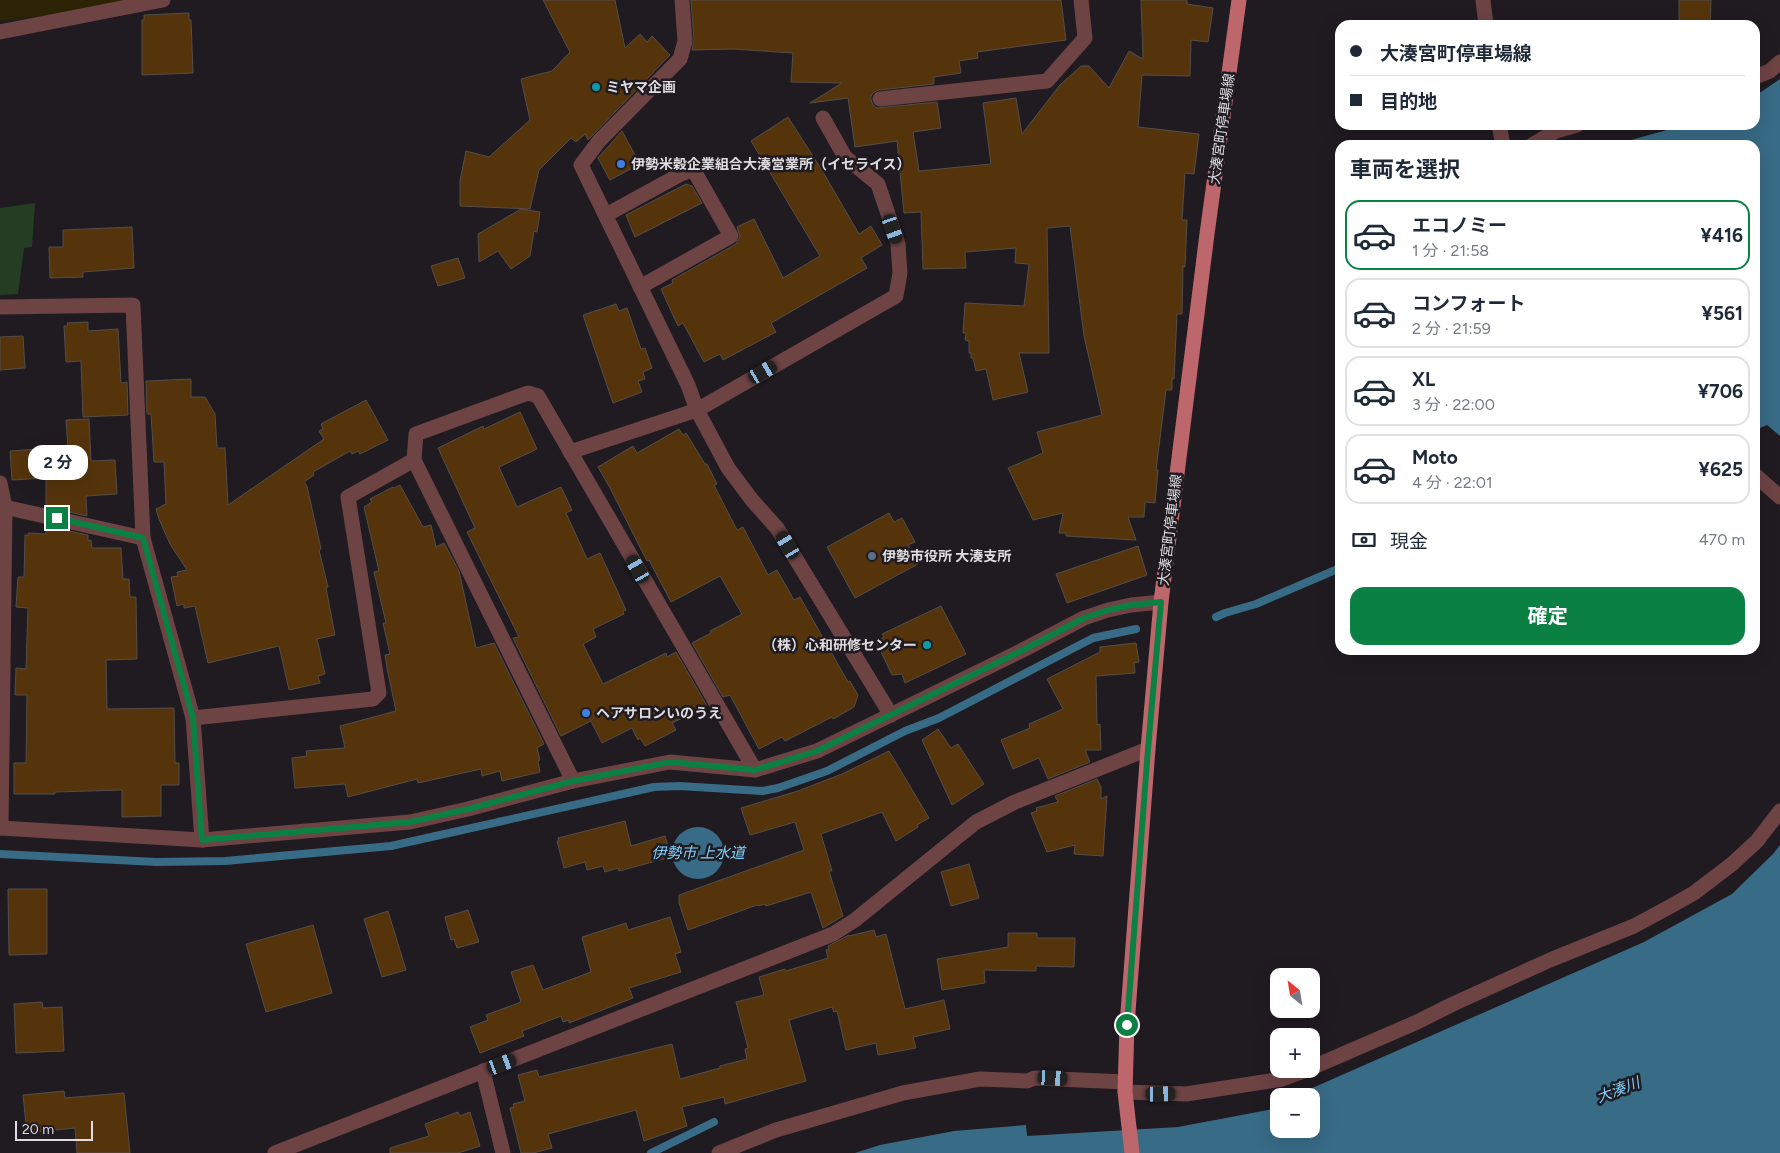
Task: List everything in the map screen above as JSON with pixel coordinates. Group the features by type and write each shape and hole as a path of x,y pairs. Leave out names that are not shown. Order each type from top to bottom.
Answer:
{"main road":[{"name":"大湊宮町停車場線","path":"1132,1153 1125,1090 1128,1016 1161,602 1239,0"}],"street":[{"path":"0,32 135,3 163,0"},
{"path":"682,0 685,41 680,59 599,141 581,165 688,385 697,410 728,468 752,500 778,528 891,715"},
{"path":"880,99 1046,81 1085,38 1081,0"},
{"path":"1483,0 1485,20"},
{"path":"1760,75 1780,62"},
{"path":"570,452 697,410 896,296 900,273 898,244 878,184 845,157 823,118"},
{"path":"1540,140 1556,130"},
{"path":"606,215 693,169 731,236 640,287"},
{"path":"0,307 133,305 143,538 193,718 202,840"},
{"path":"573,781 414,460 416,434 528,393 538,396 755,770"},
{"path":"193,718 373,699 379,693 348,497 414,460"},
{"path":"1760,480 1780,497"},
{"path":"0,483 2,506 0,828 202,840 410,822 468,809 573,781 670,762 755,770 817,751 1084,618 1131,605 1161,602"},
{"path":"2,506 143,538"},
{"path":"275,1153 833,934 855,920 976,822 1015,802 1148,749"},
{"path":"1320,1064 1417,1022 1550,960 1634,926 1672,906 1694,893 1732,864 1757,840 1780,811"},
{"path":"483,1071 503,1153"},
{"path":"719,1153 776,1130 903,1092 980,1079 1027,1081 1035,1078 1125,1090 1186,1094 1285,1078"}],"green space":[{"path":"35,203 32,247 24,248 18,294 0,295 0,208"}],"sand":[{"path":"0,0 125,0 125,7 0,21"}],"water":[{"path":"1780,79 1780,436 1767,425 1760,428 1760,140 1631,140 1667,130 1760,130 1761,92"},
{"name":"伊勢市 上水道","path":"693,827 703,827 717,834 724,848 724,858 717,872 703,879 693,879 683,875 676,868 672,858 672,848 676,838 683,831"},
{"name":"大湊川","path":"1780,845 1780,1153 855,1153 880,1145 954,1131 1026,1125 1027,1136 1178,1127 1270,1110 1270,1138 1320,1138 1320,1088 1312,1088 1644,942 1732,894"}],"building":[{"path":"543,0 615,0 625,48 640,34 647,42 652,36 670,55 588,140 585,134 576,142 571,138 539,170 530,209 460,206 460,181 466,151 489,157 530,120 521,79 552,71 570,52"},
{"path":"691,0 1061,0 1066,40 977,52 978,58 959,61 961,73 934,77 934,84 874,92 871,100 877,108 937,102 941,128 913,132 919,171 991,164 983,103 1016,98 1022,134 1060,85 1081,66 1089,66 1109,88 1129,51 1143,59 1141,0 1187,0 1187,4 1213,8 1208,42 1191,40 1190,76 1142,75 1138,127 1199,134 1194,174 1185,173 1182,220 1187,220 1185,267 1183,266 1182,314 1177,314 1172,390 1166,390 1156,470 1158,470 1155,503 1145,502 1144,517 1128,517 1136,540 1066,536 1066,533 1059,533 1063,513 1033,520 1008,468 1043,453 1037,432 1102,415 1084,336 1070,226 1047,228 1049,353 1019,353 1028,392 993,400 986,369 976,371 973,358 971,358 971,353 969,353 969,341 965,340 966,333 963,333 965,303 1024,306 1029,264 1015,263 1016,248 965,252 966,268 923,269 921,212 904,213 897,141 855,147 848,98 810,103 842,83 791,82 793,53 733,49 692,50 694,40"},
{"path":"1679,0 1711,0 1710,20 1679,20"},
{"path":"189,13 189,20 191,20 193,73 142,75 142,20 144,20 144,15"},
{"path":"788,117 859,234 871,226 882,245 861,258 867,268 771,323 776,332 723,360 720,354 704,362 683,323 678,326 661,289 673,283 672,280 736,244 740,237 737,227 754,219 783,278 820,256 751,141"},
{"name":"伊勢米穀企業組合大湊営業所（イセライス）","path":"622,131 640,164 610,180 598,158"},
{"path":"686,184 692,186 702,203 635,237 626,215"},
{"path":"521,209 540,212 537,232 534,231 530,256 511,269 498,251 479,262 478,234"},
{"path":"132,227 134,268 83,272 83,277 50,278 49,247 63,247 63,230"},
{"path":"458,258 465,278 438,286 431,266"},
{"path":"616,304 619,311 627,308 641,349 645,348 652,368 643,372 645,379 638,381 642,392 613,403 583,315"},
{"path":"88,322 88,331 118,329 121,383 127,382 128,415 83,417 81,361 66,362 64,326 68,326 67,323"},
{"path":"23,336 25,368 0,370 0,337"},
{"path":"191,379 191,397 205,397 215,414 217,448 225,448 228,505 324,439 319,431 323,429 321,424 366,400 388,440 360,454 358,451 352,454 350,451 313,472 314,475 304,482 307,486 321,549 319,550 328,587 326,588 335,635 317,639 325,674 318,676 320,683 289,690 279,646 208,663 195,606 184,608 184,604 177,606 171,577 178,576 177,572 187,570 170,544 156,509 166,504 164,462 154,462 151,414 147,414 146,381"},
{"path":"520,412 537,449 499,467 517,507 561,487 572,510 566,513 587,559 600,553 626,610 623,611 624,614 593,629 596,637 583,644 603,684 666,653 667,657 676,652 707,706 672,723 676,730 645,746 640,738 638,740 632,728 602,743 591,721 561,736 513,638 519,637 467,532 475,528 438,448 483,426 484,429"},
{"path":"89,419 91,461 115,460 117,494 86,496 87,516 46,507 46,478 12,480 10,451 68,447 66,420"},
{"path":"679,429 683,435 686,433 705,464 707,464 717,484 714,485 737,530 743,527 768,575 777,570 794,600 800,597 848,682 850,681 858,695 854,707 833,719 832,717 785,741 782,737 759,749 730,695 723,697 692,643 742,614 720,576 671,602 649,560 647,561 598,467 633,446 637,453"},
{"path":"400,485 423,527 431,525 436,547 444,543 459,571 476,648 494,643 544,744 537,748 540,772 502,781 500,771 482,776 481,769 418,783 417,779 348,797 345,784 295,788 292,758 307,756 306,751 345,748 340,726 396,711 385,655 390,654 383,623 386,623 374,572 379,571 364,507 372,502 370,499"},
{"name":"伊勢市役所 大湊支所","path":"889,513 894,522 902,518 915,542 908,545 918,564 855,598 827,547"},
{"path":"46,526 88,535 88,541 91,540 92,548 121,548 123,579 129,579 130,597 136,597 137,659 106,660 107,709 174,708 175,763 179,763 179,785 161,785 161,816 122,817 122,790 55,792 55,794 14,794 14,763 26,763 27,695 15,695 16,668 26,669 28,608 16,607 18,577 24,577 25,535 28,536 28,533 46,534"},
{"path":"1138,546 1147,575 1067,603 1056,574"},
{"name":"（株）心和研修センター","path":"941,606 966,654 905,683 902,674 892,675 876,641 884,637 882,634"},
{"path":"1136,643 1139,662 1134,663 1135,673 1096,676 1097,725 1100,724 1101,750 1085,750 1090,762 1048,779 1039,758 1013,769 1001,740 1030,728 1029,724 1063,709 1047,679 1100,652 1100,647"},
{"path":"938,729 951,748 958,744 984,784 952,805 922,740"},
{"path":"889,751 929,818 896,841 882,812 821,834 832,871 829,871 843,916 823,928 811,892 766,906 765,904 757,905 688,930 679,903 679,895 804,850 795,822 750,835 741,808 798,791 842,774"},
{"path":"1097,779 1101,787 1101,799 1107,796 1103,856 1074,854 1075,845 1047,852 1031,813 1037,811 1036,808 1058,802 1055,796"},
{"path":"625,821 631,846 665,836 671,857 619,871 618,868 605,872 603,866 587,870 585,862 564,868 557,841 559,841 558,838"},
{"path":"969,864 979,898 951,906 941,872"},
{"path":"8,889 47,889 47,954 9,955"},
{"path":"468,910 479,942 457,948 454,939 451,940 445,917"},
{"path":"388,911 406,970 382,977 364,919"},
{"path":"670,917 681,952 675,954 681,972 629,988 633,998 569,1023 569,1020 563,1022 561,1016 522,1031 524,1036 480,1053 470,1027 488,1020 486,1015 521,1002 511,972 533,965 543,990 591,972 582,937 626,923 628,930"},
{"path":"313,925 332,993 266,1012 246,944"},
{"path":"874,930 876,937 886,934 905,1009 944,1000 950,1029 913,1037 916,1048 878,1055 876,1043 846,1050 837,1011 834,1012 832,1007 789,1020 806,1081 725,1104 724,1097 682,1107 687,1126 644,1141 636,1110 548,1134 552,1148 533,1153 521,1153 510,1108 514,1107 513,1104 525,1101 518,1075 537,1070 539,1077 672,1044 680,1079 747,1059 745,1049 748,1048 736,1002 764,995 759,977 828,958 826,950 829,949 828,946 849,935"},
{"path":"1008,933 1037,933 1037,938 1075,938 1074,967 1036,966 1036,971 984,970 985,983 942,990 937,959 1008,947"},
{"path":"42,1002 43,1008 62,1007 64,1051 16,1053 14,1004"},
{"path":"64,1091 65,1098 124,1093 130,1153 77,1153 75,1128 27,1133 23,1095"},
{"path":"458,1112 460,1116 470,1112 480,1146 458,1153 390,1153 390,1148 429,1136 425,1124"}],"waterway":[{"path":"1216,617 1256,604 1335,570"},
{"path":"0,854 156,862 225,861 391,846 654,787 679,786 762,791 778,788 827,771 905,731 939,718 1093,638 1136,629"},
{"path":"651,1153 714,1122"}],"place":[{"name":"ミヤマ企画","path":"596,87"},
{"name":"伊勢米穀企業組合大湊営業所（イセライス）","path":"621,164"},
{"name":"伊勢市役所 大湊支所","path":"872,556"},
{"name":"（株）心和研修センター","path":"927,645"},
{"name":"ヘアサロンいのうえ","path":"586,713"}],"route":[{"path":"57,518 143,538 193,718 202,840 410,822 468,809 573,781 670,762 755,770 817,751 1084,618 1131,605 1161,602 1127,1025"}]}
